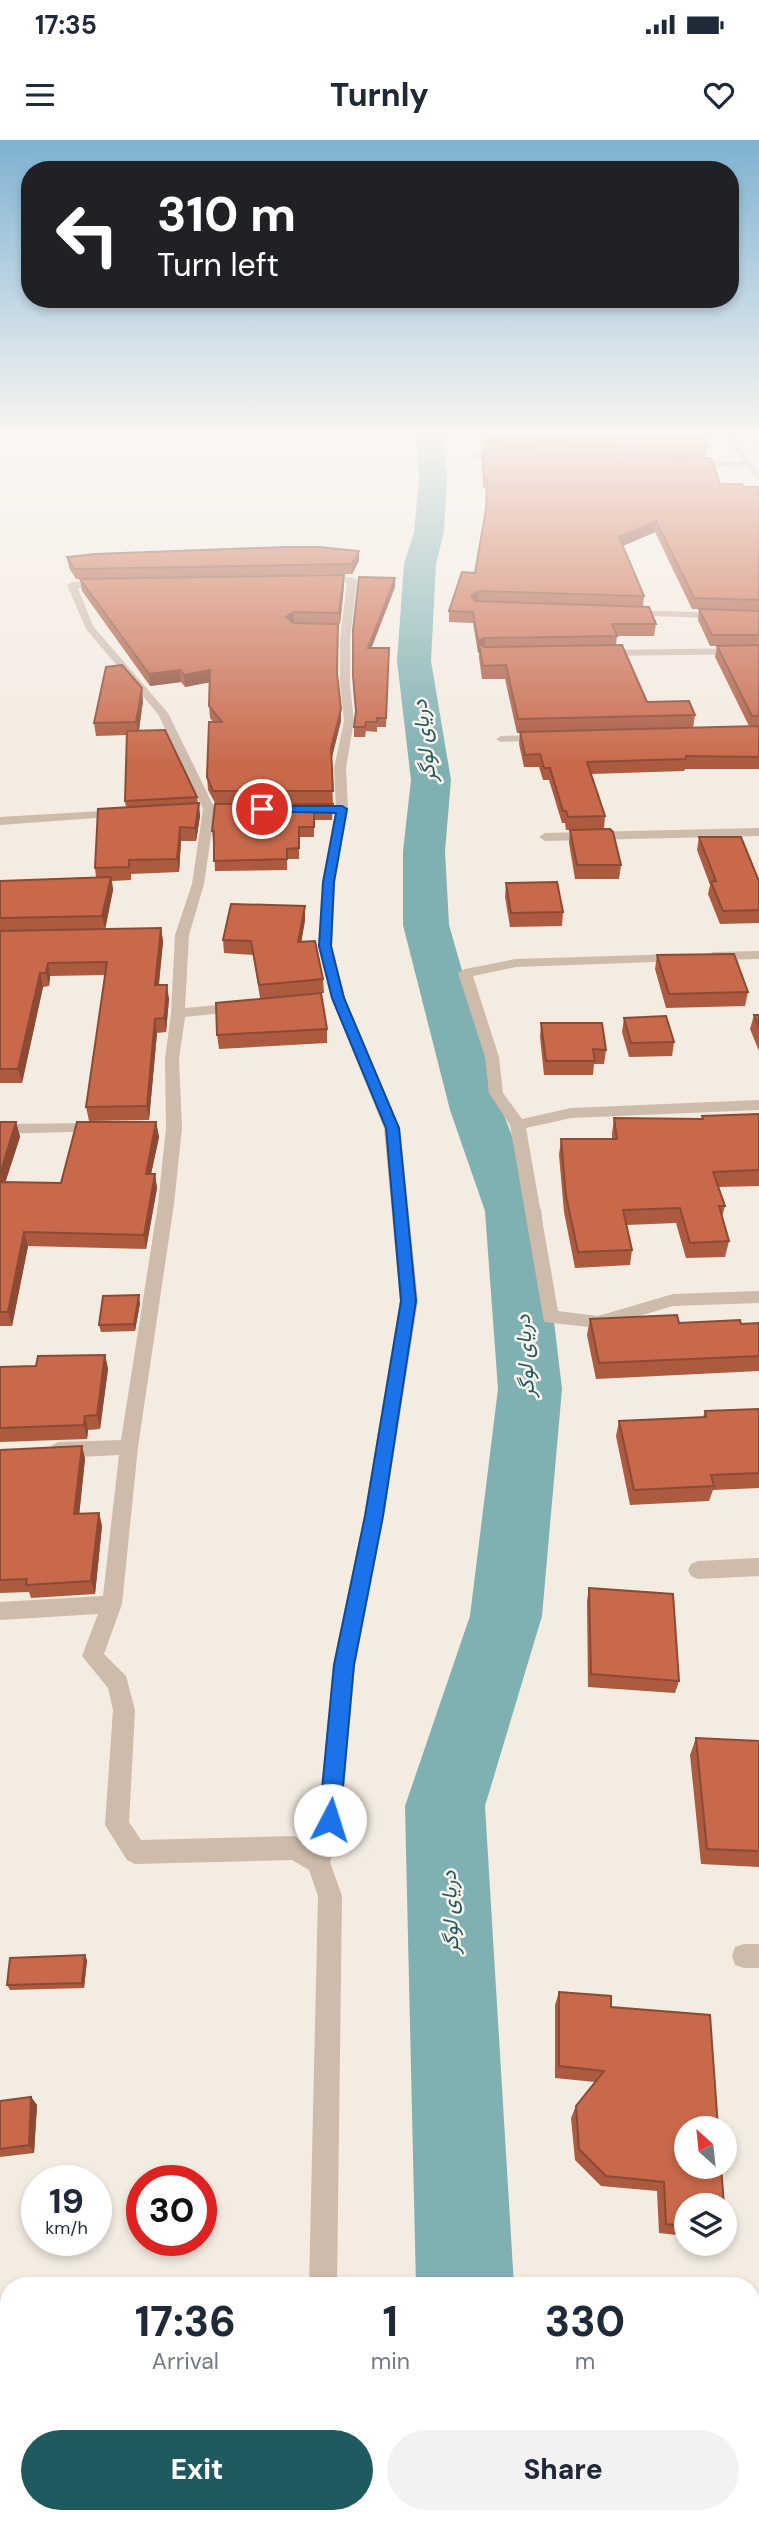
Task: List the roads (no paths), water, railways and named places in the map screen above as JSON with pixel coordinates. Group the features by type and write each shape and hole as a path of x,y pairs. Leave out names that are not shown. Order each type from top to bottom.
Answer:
{"street":[{"path":"313,580 352,580 339,630 349,721 340,768 342,809 329,882 325,946 331,998 393,1128 409,1301 376,1503 344,1665 330,1820 318,1862 330,1896 323,2277"},
{"path":"114,584 72,585 89,627 163,713 215,809 198,884 176,935 178,1013 167,1128 166,1204 129,1447 112,1604 93,1656 118,1683 124,1710 117,1825 135,1852 294,1848 318,1862"},
{"path":"612,612 759,617"},
{"path":"594,653 759,651"},
{"path":"500,738 555,737"},
{"path":"195,810 215,809"},
{"path":"328,809 342,809"},
{"path":"0,821 139,813"},
{"path":"545,837 759,832"},
{"path":"759,955 516,963 465,973 492,1057 496,1093 518,1125 550,1317 598,1322 673,1300 759,1297"},
{"path":"178,1013 258,1005"},
{"path":"518,1125 571,1112 759,1105"},
{"path":"0,1129 121,1128"},
{"path":"39,1451 129,1447"},
{"path":"698,1570 759,1567"},
{"path":"0,1611 112,1604"}],"waterway":[{"name":"دریای لوگر","path":"426,544 420,564 414,661 431,780 424,851 426,925 476,1110 513,1211 530,1389 506,1616 445,1806 465,2277"}]}
